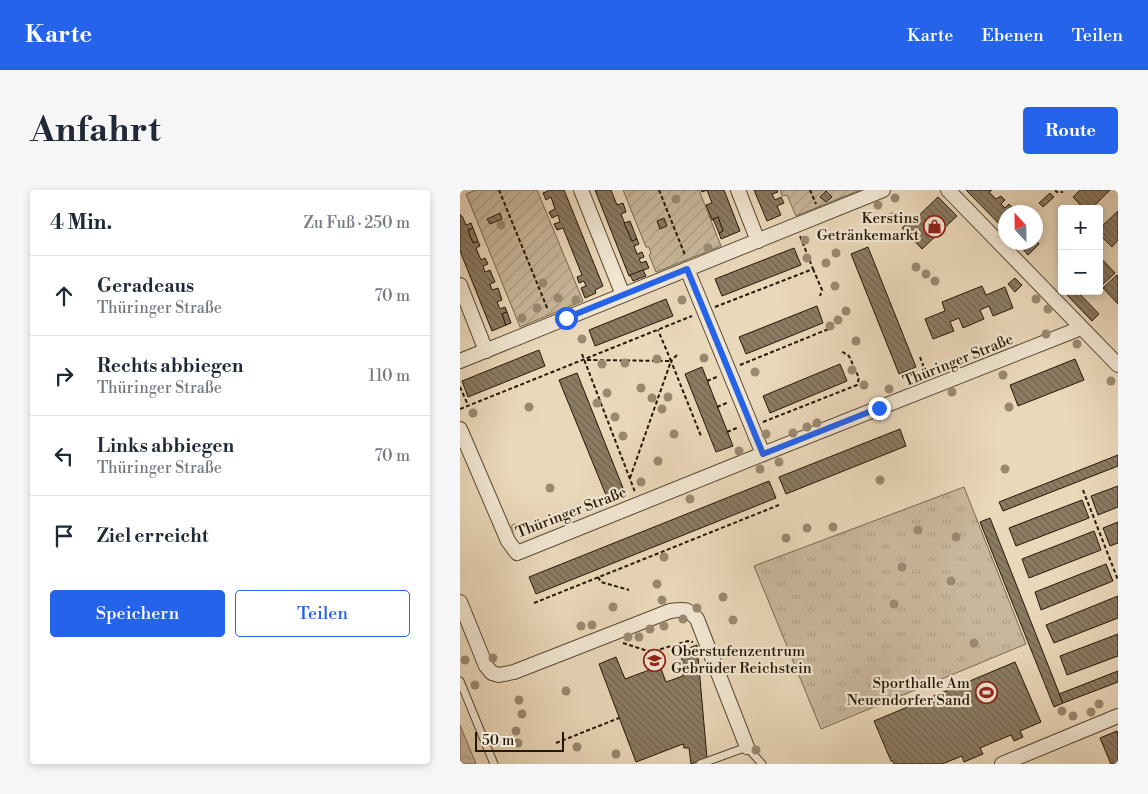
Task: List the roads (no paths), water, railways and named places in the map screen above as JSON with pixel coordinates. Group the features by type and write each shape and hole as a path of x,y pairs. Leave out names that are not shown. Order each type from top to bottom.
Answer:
{"street":[{"path":"581,190 623,295"},
{"path":"738,190 758,241"},
{"path":"460,361 883,190"},
{"path":"948,190 1118,365"},
{"path":"689,268 704,311 763,454"},
{"path":"460,284 486,351"},
{"name":"Thüringer Straße","path":"460,429 508,541 517,553 1082,328"},
{"path":"460,602 486,666 492,673 499,675 514,672 605,638 670,611 690,611 697,619 747,747"},
{"path":"1009,762 1118,716"}],"lane":[{"path":"460,681 494,764"},
{"path":"700,764 747,747 762,764"}],"place":[{"name":"Kerstins Getränkemarkt","path":"935,227"},
{"name":"Oberstufenzentrum Gebrüder Reichstein","path":"655,660"},
{"name":"Sporthalle Am Neuendorfer Sand","path":"986,692"}]}
